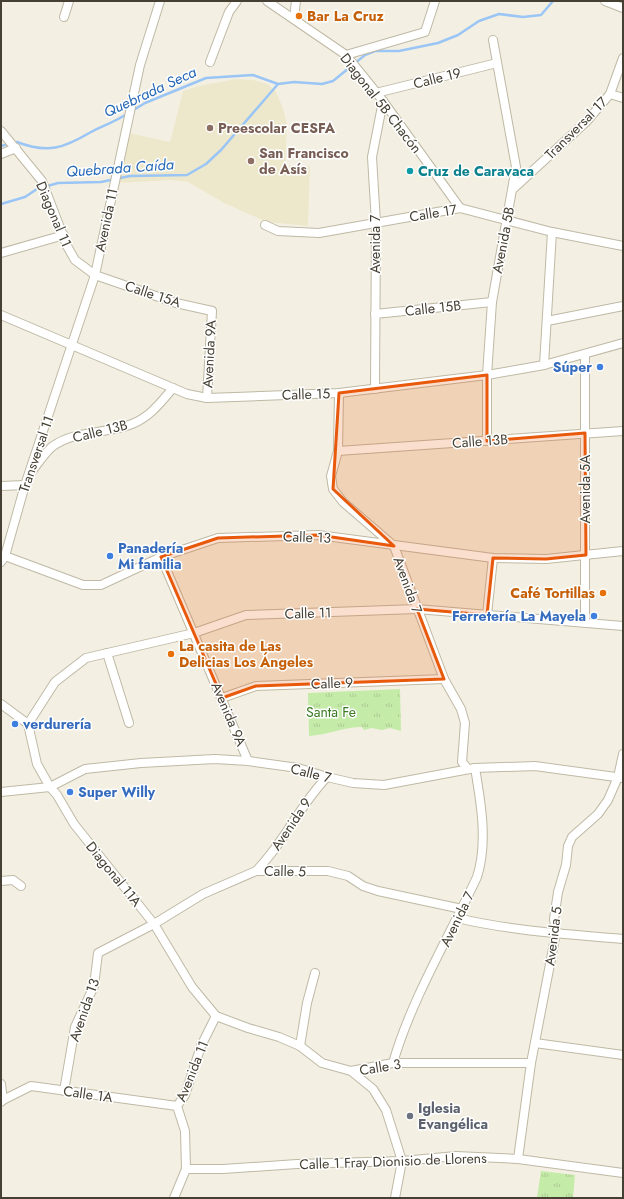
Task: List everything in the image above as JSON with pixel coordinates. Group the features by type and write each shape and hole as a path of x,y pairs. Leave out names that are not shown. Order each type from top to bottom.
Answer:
{"street":[{"path":"64,17 69,1"},
{"name":"Avenida 11","path":"73,346 95,274 140,65 160,1"},
{"path":"210,62 229,12 237,1"},
{"name":"Diagonal 5B Chacón","path":"267,1 294,18 346,55 383,101 460,208"},
{"path":"294,18 296,1"},
{"path":"346,55 425,32 435,1"},
{"path":"610,2 623,8"},
{"name":"Avenida 5B","path":"487,441 487,375 492,302 505,220 514,188 516,167 494,40"},
{"name":"Transversal 17","path":"514,188 587,121 610,94 623,58"},
{"name":"Calle 19","path":"376,93 497,63"},
{"path":"610,94 623,98"},
{"name":"Avenida 7","path":"374,389 376,223 372,157 383,101"},
{"name":"Diagonal 11","path":"1,131 42,181 75,260 95,274"},
{"path":"1,154 16,148"},
{"name":"Calle 17","path":"265,225 278,231 319,233 460,208 552,232 623,246"},
{"path":"544,365 552,232"},
{"path":"1,253 64,235"},
{"name":"Calle 15A","path":"95,274 176,303 212,310"},
{"name":"Calle 15B","path":"374,314 492,302"},
{"path":"546,321 623,306"},
{"name":"Avenida 9A","path":"207,398 212,310"},
{"name":"Calle 15","path":"1,315 187,394 207,398 339,393 487,375 544,365 585,355 623,343"},
{"name":"Transversal 11","path":"3,559 24,485 73,346"},
{"name":"Avenida 5A","path":"585,355 585,623"},
{"name":"Calle 13B","path":"28,475 51,447 77,436 132,424 152,412 173,388"},
{"name":"Avenida 7","path":"339,393 338,451 331,476 333,490 343,502 394,546 444,679 461,709 465,722 462,762 472,768 482,807 482,863 462,909 421,992 397,1048 393,1063"},
{"name":"Calle 13B","path":"338,451 623,431"},
{"path":"1,486 24,485"},
{"name":"Calle 13","path":"3,559 83,585 101,586 161,558 218,538 318,535 494,558 546,559 623,551"},
{"name":"Avenida 9A","path":"161,558 248,761"},
{"path":"487,615 494,558"},
{"name":"Calle 11","path":"28,724 55,682 86,658 194,633 246,615 417,609 623,626"},
{"path":"107,653 129,723"},
{"name":"Calle 9","path":"222,698 256,686 444,679"},
{"path":"1,704 28,724"},
{"name":"Diagonal 11A","path":"28,724 37,764 50,787 57,795 74,824 154,924 192,987 216,1016"},
{"name":"Avenida 5","path":"518,1159 531,1062 556,933 554,919 558,892 566,865 568,846 572,837 601,809 608,800 620,778 623,754"},
{"name":"Calle 7","path":"1,792 50,787 85,769 141,763 214,759 248,761 298,768 353,783 384,785 472,768 535,766 620,778"},
{"name":"Avenida 9","path":"256,871 266,860 312,792 327,777"},
{"name":"Calle 5","path":"98,953 154,924 203,894 256,871 328,871 348,876 363,886 378,891 462,909"},
{"path":"1,881 14,880 21,886"},
{"path":"457,918 493,926 623,939"},
{"name":"Avenida 13","path":"64,1091 75,1027 94,986 98,953"},
{"path":"300,1046 315,973"},
{"name":"Avenida 11","path":"174,1198 186,1169 185,1131 177,1106 185,1095 201,1046 216,1016"},
{"name":"Calle 3","path":"216,1016 300,1046 322,1063 351,1072 393,1063 531,1062"},
{"path":"535,1043 623,1055"},
{"path":"351,1072 373,1089 386,1110 402,1161 395,1198"},
{"path":"1,1084 2,1101"},
{"name":"Calle 1A","path":"2,1101 31,1086 177,1106"},
{"name":"Calle 1 Fray Dionisio de Llorens","path":"186,1169 223,1169 297,1164 402,1161 456,1156 518,1159 623,1173"}],"highlighted area":[{"path":"487,375 487,441 585,433 586,555 546,559 493,558 487,615 417,609 444,679 256,686 222,698 161,557 218,538 318,535 394,546 333,489 339,393"}],"shaded area":[{"path":"236,79 253,80 268,84 276,92 283,108 287,124 285,166 310,166 308,226 267,222 224,203 188,182 172,180 118,183 129,133 170,142 183,91 198,86"}],"green space":[{"name":"Santa Fe","path":"400,689 401,731 390,728 382,730 371,728 364,730 362,727 355,727 309,736 308,693"},
{"path":"541,1171 575,1175 573,1198 537,1198"}],"waterway":[{"name":"Quebrada Seca","path":"132,111 145,103 206,78 253,75 278,84 294,82 322,84 333,81 365,55 375,51 399,51 438,43 458,35 479,21 499,14 523,17 541,15 553,1"},
{"name":"Quebrada Caída","path":"1,204 25,197 37,189 58,183 101,182 130,176 187,175 206,164 221,150 278,84"},
{"name":"Quebrada Seca","path":"13,143 17,142 38,148 56,148 72,142 127,114"},
{"name":"Quebrada Seca","path":"1,146 9,144"}],"place":[{"name":"Bar La Cruz","path":"299,16"},
{"name":"Preescolar CESFA","path":"210,128"},
{"name":"San Francisco de Asís","path":"251,161"},
{"name":"Cruz de Caravaca","path":"410,171"},
{"name":"Súper","path":"600,367"},
{"name":"Panadería Mi familia","path":"110,556"},
{"name":"Café Tortillas","path":"603,593"},
{"name":"Ferretería La Mayela","path":"594,616"},
{"name":"La casita de Las Delicias Los Ángeles","path":"171,654"},
{"name":"verdurería","path":"15,724"},
{"name":"Super Willy","path":"70,792"},
{"name":"Iglesia Evangélica","path":"410,1116"}]}
